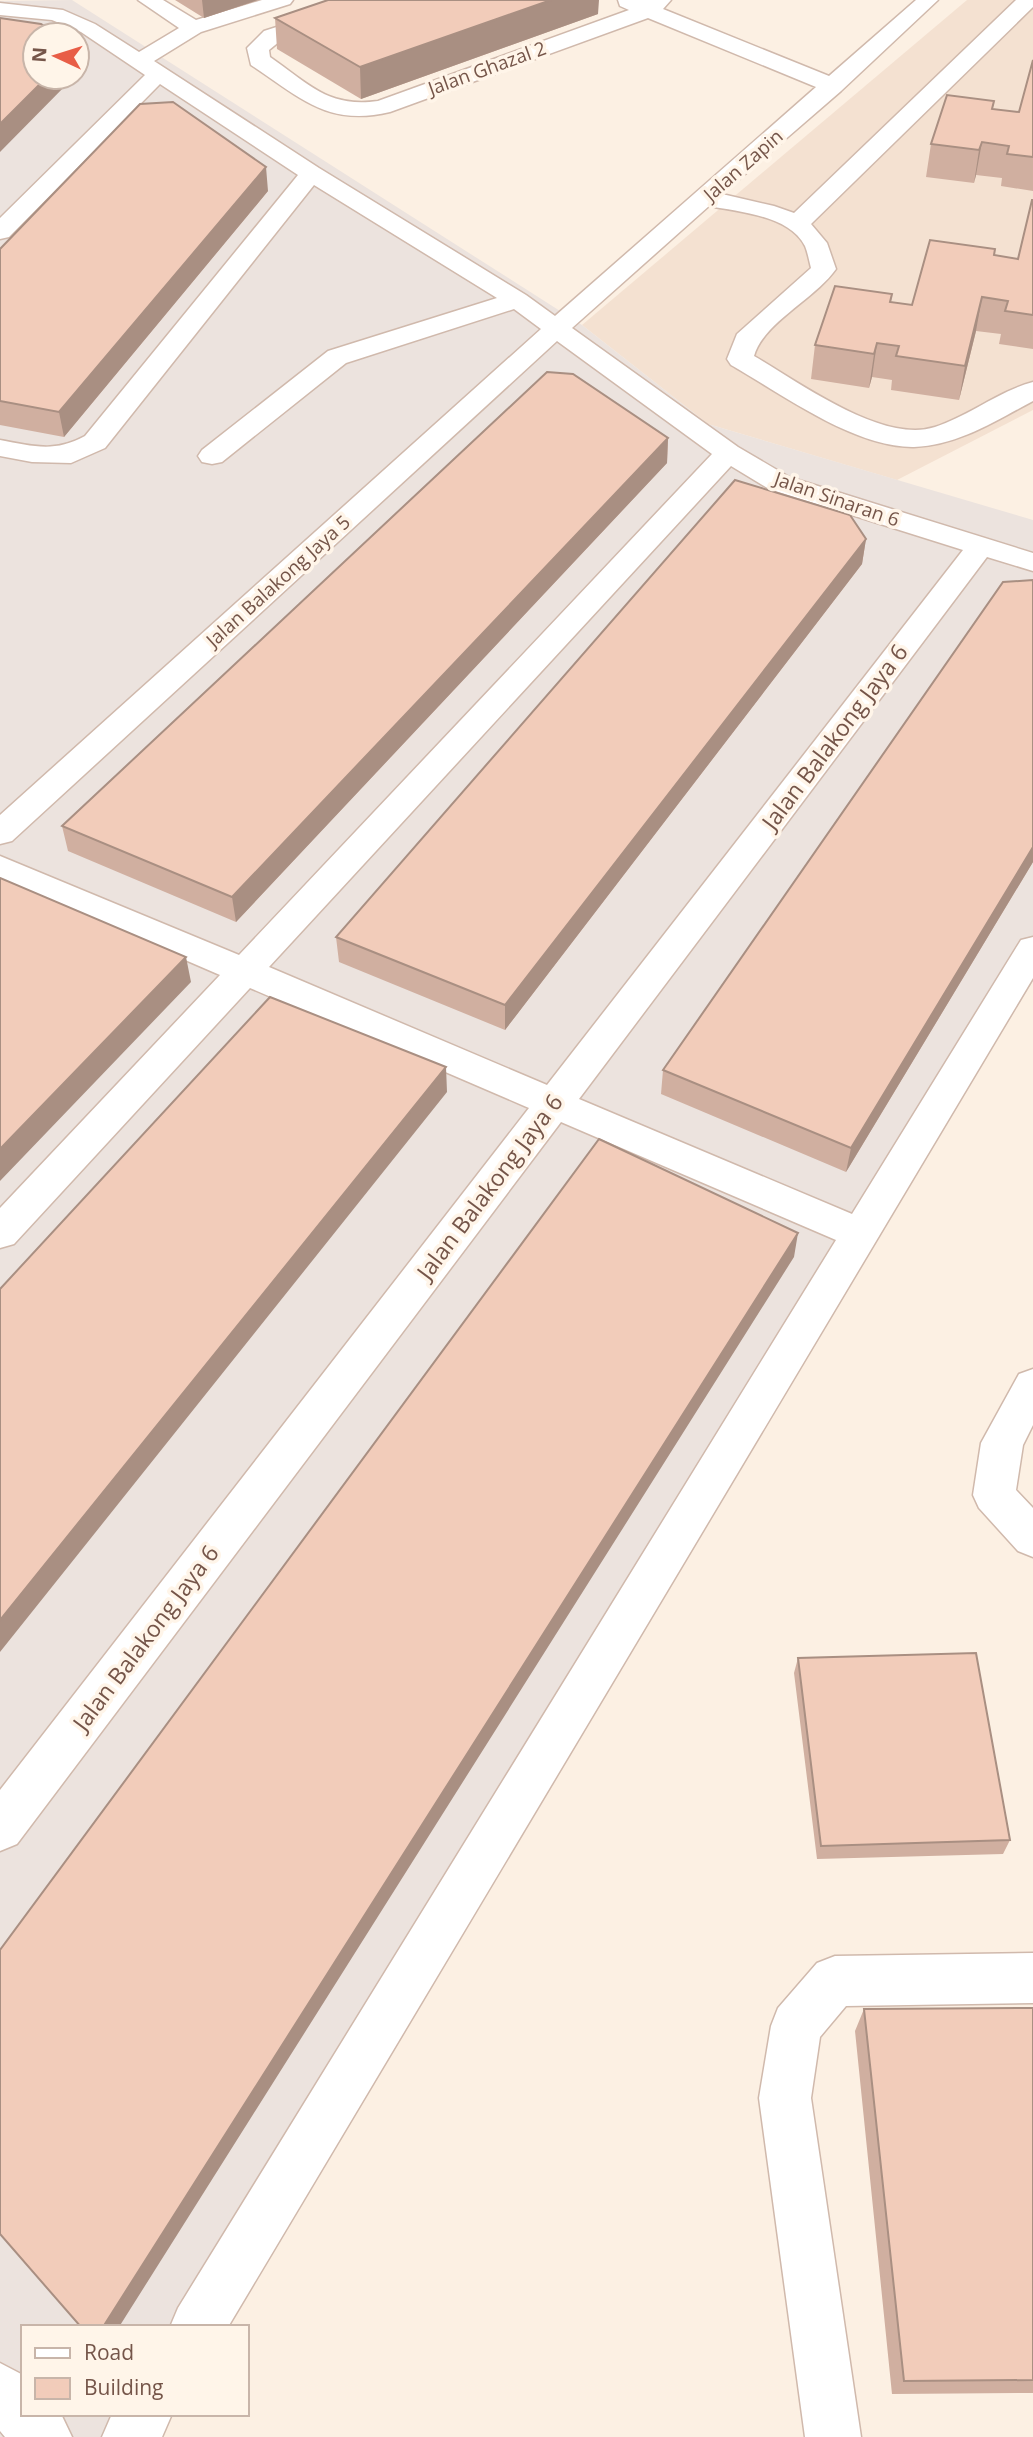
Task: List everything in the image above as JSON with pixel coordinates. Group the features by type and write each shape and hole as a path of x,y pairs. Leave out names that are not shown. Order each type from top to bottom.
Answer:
{"street":[{"path":"148,0 194,28"},
{"path":"0,232 148,68 194,28 283,0"},
{"name":"Jalan Ghazal 2","path":"382,0 272,36 258,48 259,60 326,105 354,111 382,107 654,5"},
{"path":"624,0 654,5 696,20 833,86"},
{"name":"Jalan Zapin","path":"557,328 928,0"},
{"path":"797,224 1028,0"},
{"name":"Jalan Sinaran 6","path":"0,9 56,14 88,29 311,173 517,300 728,453 779,483 1033,562"},
{"path":"0,448 32,454 71,455 95,442 311,173"},
{"path":"706,198 773,214 797,224 815,243 824,269 803,292 746,340 740,359 866,429 914,439 954,430 1033,390"},
{"path":"212,456 337,356 517,300"},
{"name":"Jalan Balakong Jaya 5","path":"0,833 557,328"},
{"path":"0,1233 728,453"},
{"name":"Jalan Balakong Jaya 6","path":"0,1828 981,546"},
{"path":"0,867 860,1234"},
{"path":"198,2325 1033,949"},
{"path":"1033,1386 1002,1443 994,1495 1033,1538"},
{"path":"833,2437 785,2098 796,2026 835,1981 1033,1978"},
{"path":"0,2391 21,2413"},
{"path":"24,2416 44,2437"},
{"path":"130,2437 143,2416"}],"shaded area":[{"path":"72,0 582,325 708,424 1033,520 1033,981 208,2325 21,2325 21,2416 153,2416 140,2437 0,2437 0,1"},
{"path":"967,0 1033,0 1033,410 897,480 708,424 582,325"}],"building":[{"path":"328,0 551,0 360,67 275,18"},
{"path":"0,18 21,21 21,91 33,91 0,124"},
{"path":"1033,60 1033,157 1007,154 1009,146 982,142 979,150 931,144 947,95 994,101 992,109 1019,112"},
{"path":"173,102 266,167 59,412 0,401 0,249 140,104"},
{"path":"1032,200 1033,315 1005,311 1008,301 982,297 965,366 896,356 899,346 877,343 874,354 815,345 835,286 892,294 890,302 912,305 930,240 995,249 994,255 1018,259"},
{"path":"547,372 573,374 668,438 232,897 62,826"},
{"path":"735,480 850,515 866,539 505,1005 336,937"},
{"path":"1033,580 1033,847 851,1148 663,1070 1003,582"},
{"path":"0,878 186,957 0,1149"},
{"path":"270,997 446,1067 0,1620 0,1289"},
{"path":"599,1139 798,1233 104,2325 79,2325 0,2234 0,1950"},
{"path":"976,1653 1010,1840 821,1846 798,1658"},
{"path":"1033,2008 1033,2380 904,2381 864,2009"}]}
